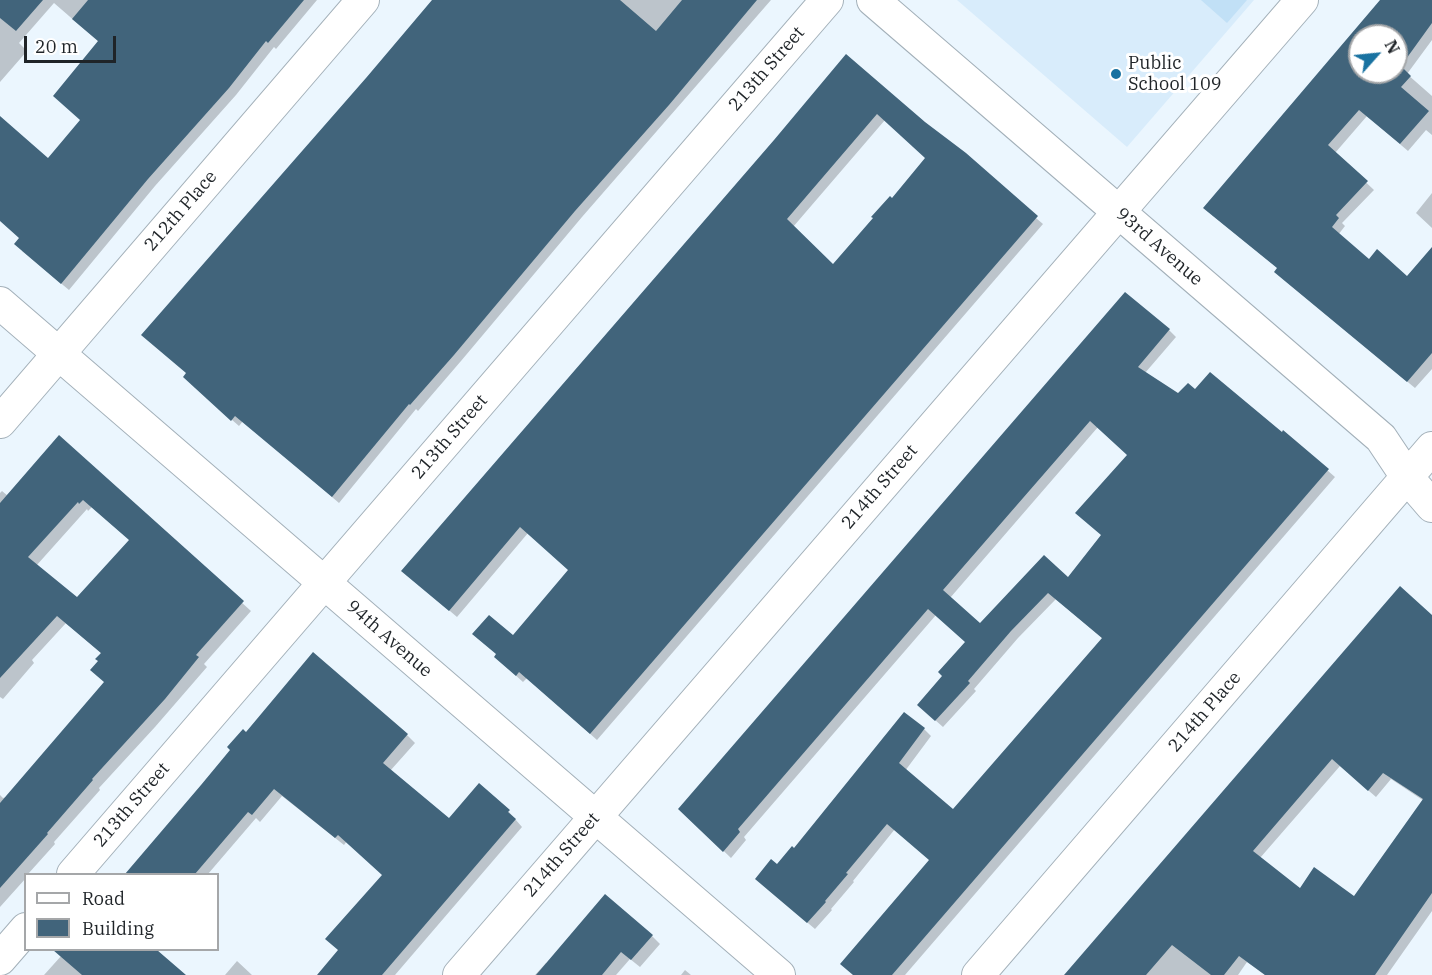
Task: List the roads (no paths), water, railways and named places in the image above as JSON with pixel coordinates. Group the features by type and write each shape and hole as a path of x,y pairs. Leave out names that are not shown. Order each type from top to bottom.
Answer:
{"street":[{"name":"212th Place","path":"0,422 363,0"},
{"name":"213th Street","path":"74,873 827,0"},
{"name":"93rd Avenue","path":"873,0 1381,438 1407,477 1432,506"},
{"name":"214th Street","path":"459,975 1302,0"},
{"name":"94th Avenue","path":"0,303 779,975"},
{"name":"214th Place","path":"978,975 1432,448"},
{"path":"0,959 24,931"}],"place":[{"name":"Public School 109","path":"1116,74"}]}
